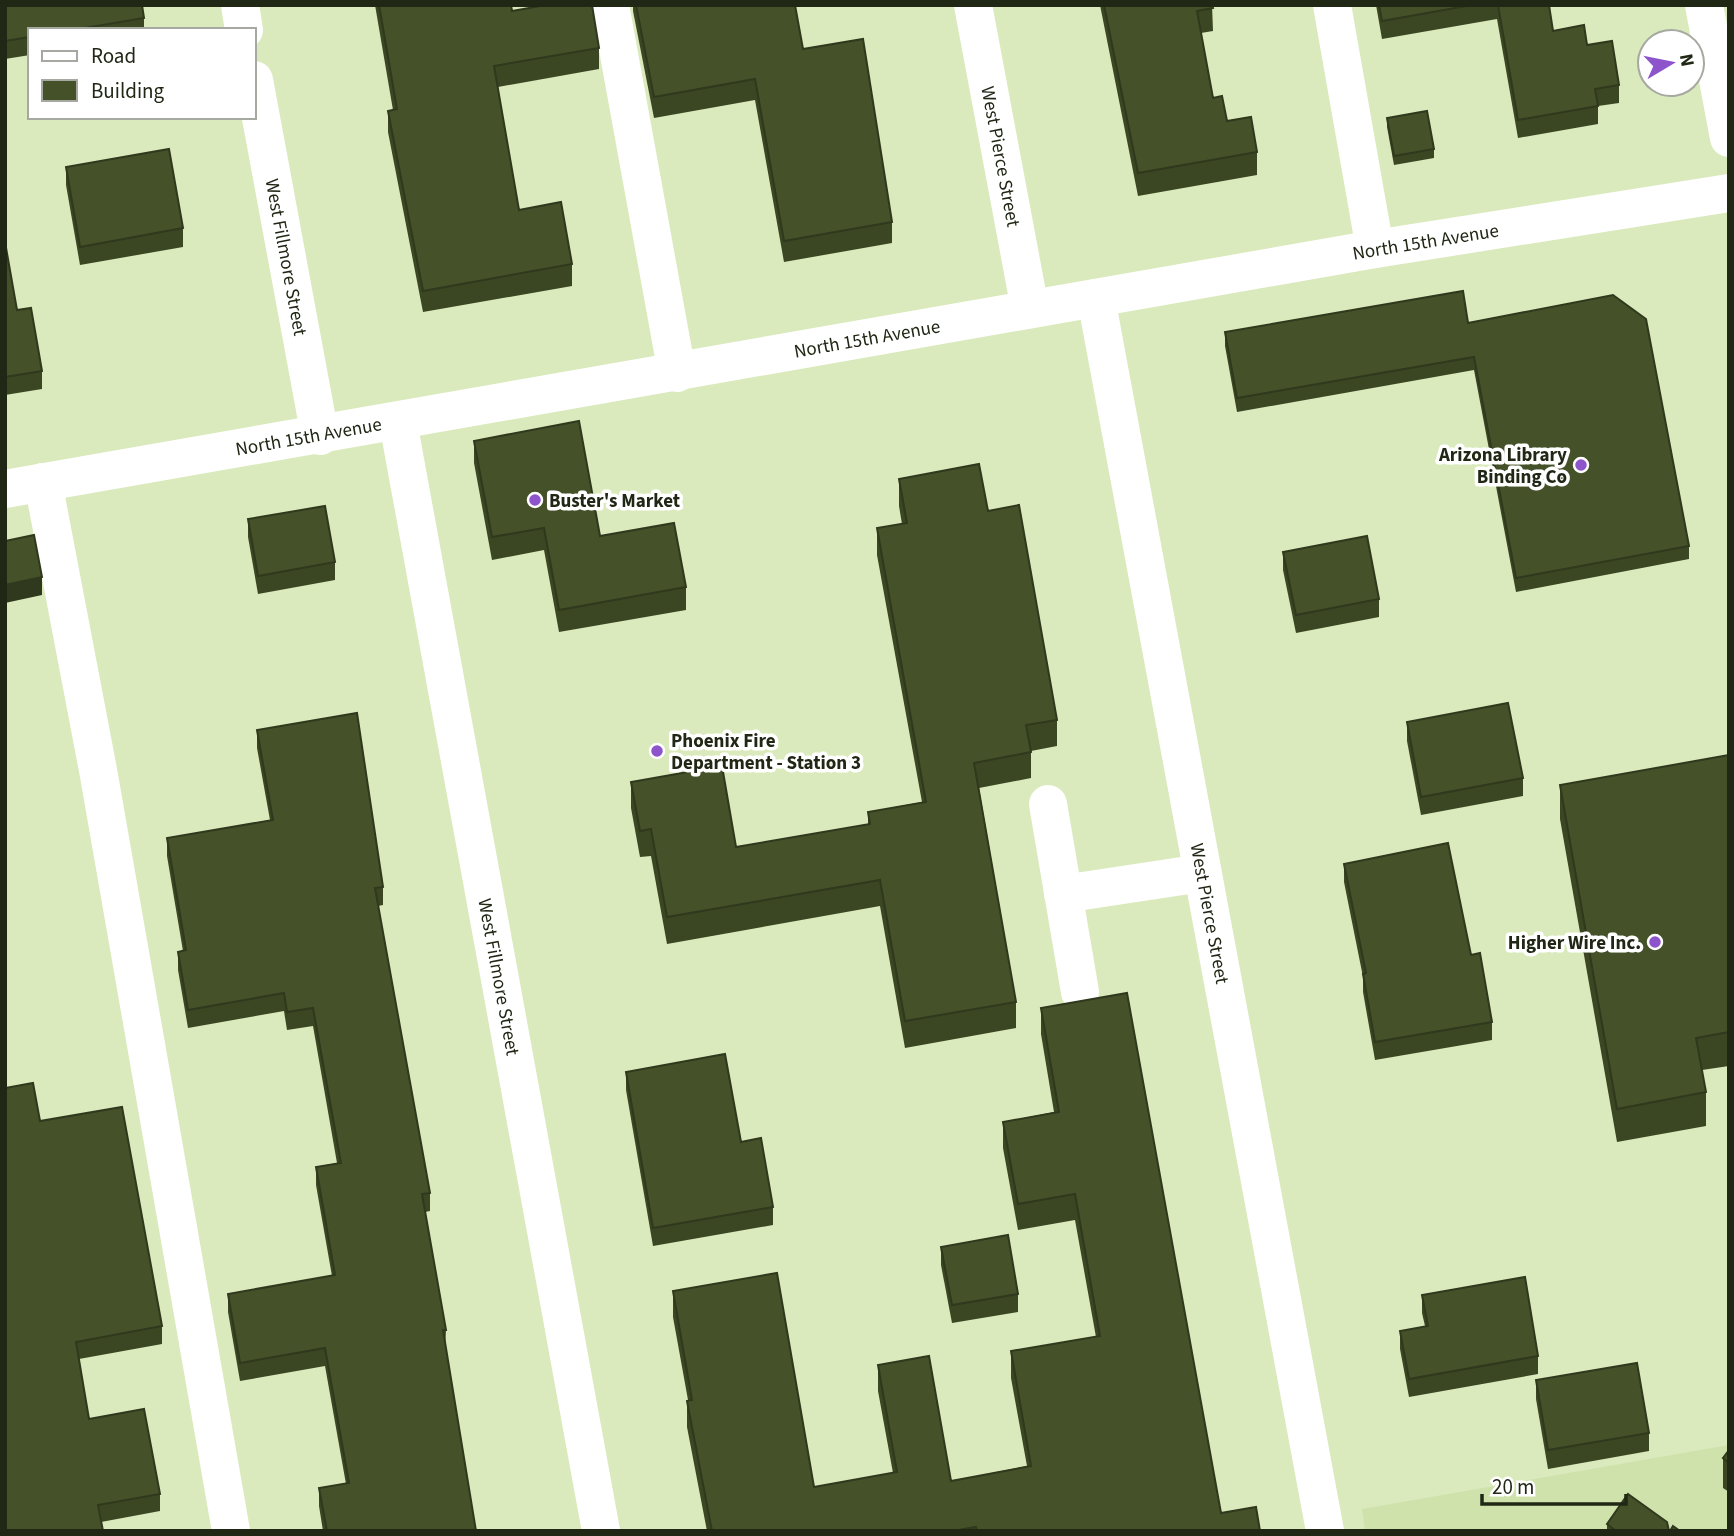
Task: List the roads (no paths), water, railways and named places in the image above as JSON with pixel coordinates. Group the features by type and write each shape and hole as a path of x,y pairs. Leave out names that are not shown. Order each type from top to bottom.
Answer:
{"street":[{"path":"240,5 244,28"},
{"path":"610,5 677,373"},
{"name":"West Pierce Street","path":"973,5 1030,309"},
{"path":"1332,5 1376,249"},
{"path":"1704,5 1729,138"},
{"name":"West Fillmore Street","path":"256,91 320,436"},
{"name":"North 15th Avenue","path":"5,489 320,436 1376,249 1729,193"},
{"name":"West Pierce Street","path":"1096,298 1325,1531"},
{"name":"West Fillmore Street","path":"397,422 601,1531"},
{"path":"43,482 101,783 231,1531"},
{"path":"1048,804 1080,992"},
{"path":"1063,894 1202,873"}],"place":[{"name":"Arizona Library Binding Co","path":"1581,465"},
{"name":"Buster's Market","path":"535,500"},
{"name":"Phoenix Fire Department - Station 3","path":"657,751"},
{"name":"Higher Wire Inc.","path":"1655,942"}]}
